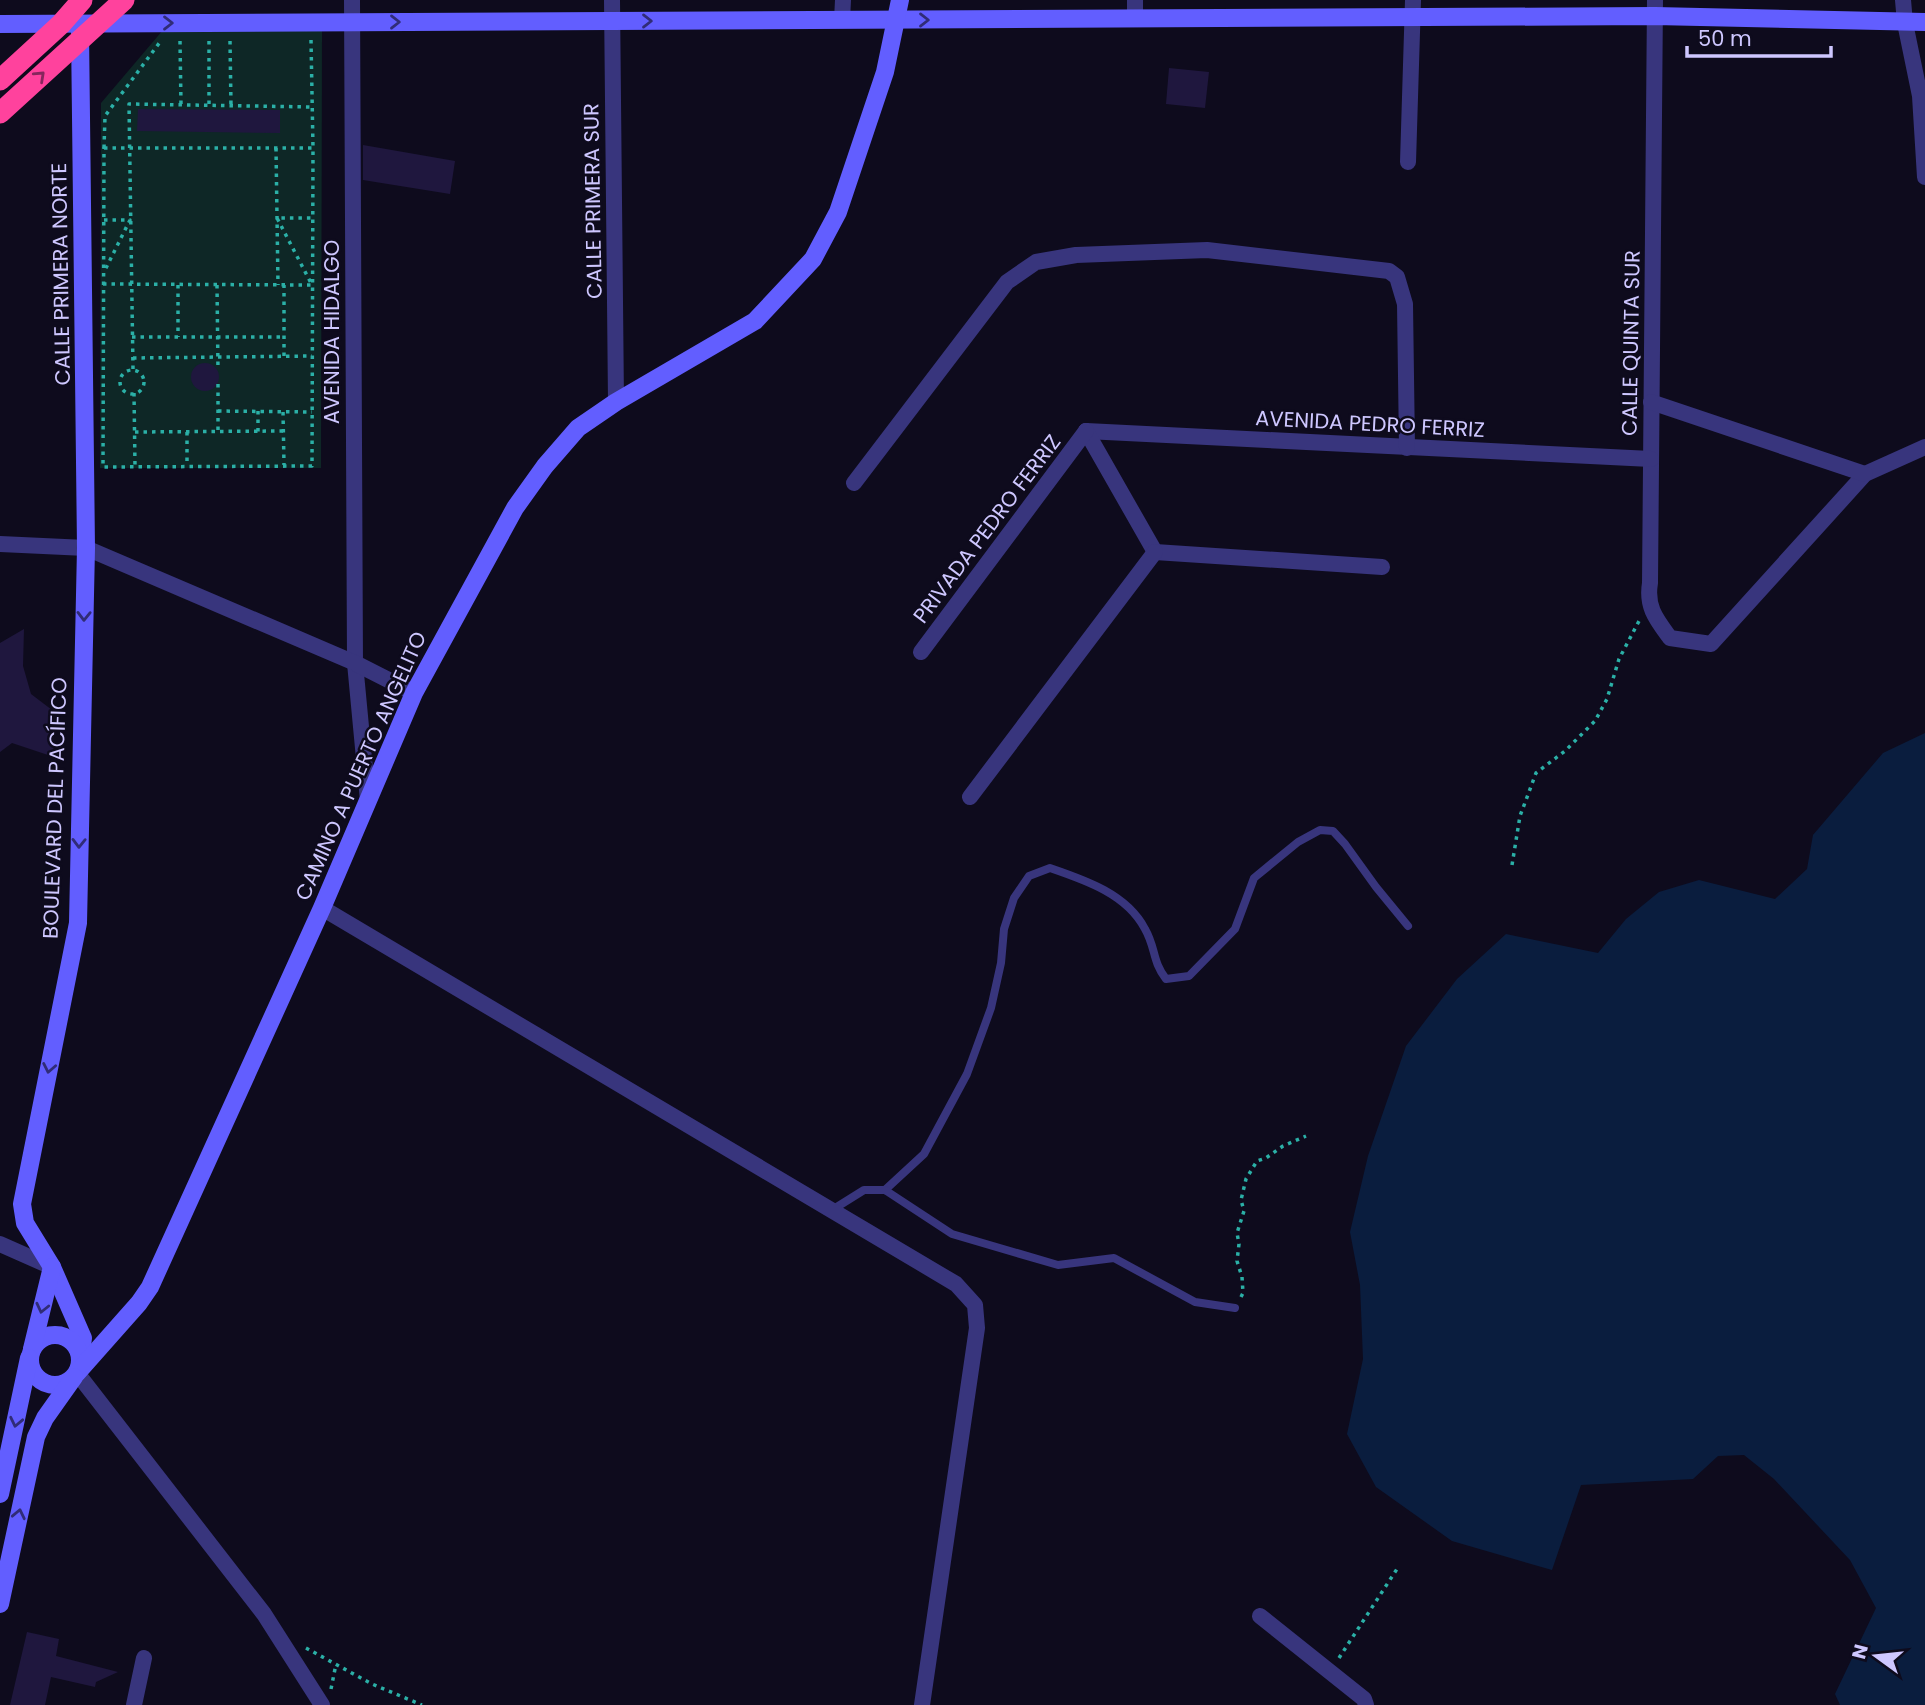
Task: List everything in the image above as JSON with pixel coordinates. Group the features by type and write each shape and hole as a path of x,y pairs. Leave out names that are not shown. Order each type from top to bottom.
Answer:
{"highway":[{"path":"0,80 80,16 124,0"},
{"path":"0,113 80,16"}],"street":[{"name":"AVENIDA HIDALGO","path":"352,0 355,663 368,802"},
{"name":"CALLE PRIMERA SUR","path":"612,0 616,402"},
{"path":"842,20 844,0"},
{"name":"CAMINO A PUERTO ANGELITO","path":"0,1604 36,1437 77,1371 139,1304 150,1287 322,908 414,692 482,566 515,509 545,466 578,428 616,402 755,321 813,259 838,212 886,72 900,0"},
{"path":"1135,0 1135,18"},
{"path":"1903,0 1920,96 1925,177"},
{"path":"0,24 80,16 352,22 612,22 1135,18 1414,9 1655,8 1925,22"},
{"name":"CALLE QUINTA SUR","path":"1647,596 1650,583 1655,8"},
{"path":"1408,162 1414,9"},
{"name":"CALLE PRIMERA NORTE","path":"80,16 86,548"},
{"path":"854,483 1007,282 1036,262 1076,255 1207,250 1389,271 1397,277 1405,304 1407,448"},
{"path":"1651,402 1865,474"},
{"path":"1086,431 1155,552"},
{"name":"AVENIDA PEDRO FERRIZ","path":"1086,431 1651,459"},
{"name":"PRIVADA PEDRO FERRIZ","path":"921,652 1086,431"},
{"path":"1647,596 1650,610 1670,638 1711,644 1865,474 1925,447"},
{"path":"0,544 86,548 355,663 414,692"},
{"name":"BOULEVARD DEL PACÍFICO","path":"83,1338 52,1267 25,1223 22,1204 78,923 86,548"},
{"path":"1155,552 1382,567"},
{"path":"970,797 1155,552"},
{"path":"322,908 956,1284 975,1305 977,1328 922,1705"},
{"path":"0,1244 52,1267 2,1474 0,1494"},
{"path":"83,1338 77,1371 63,1385 46,1384 33,1373 31,1352 44,1338 59,1335 83,1338 106,1341"},
{"path":"59,1335 76,1345 77,1371 327,1698"},
{"path":"1260,1616 1364,1699 1366,1705"},
{"path":"134,1705 144,1658"}],"lane":[{"path":"885,1190 925,1154 967,1073 991,1008 1004,929 1014,898 1029,876 1049,868 1077,877 1124,901 1145,927 1153,946 1156,967 1166,979 1189,976 1235,929 1254,878 1298,842 1320,830 1327,830 1333,831 1345,844 1408,926"},
{"path":"832,1210 864,1190 885,1190 952,1234 1058,1265 1114,1258 1195,1302 1235,1308"}],"path":[{"path":"209,40 209,105"},
{"path":"199,41 230,40 231,106"},
{"path":"190,41 161,41 105,116 103,467 312,466 313,40 299,40"},
{"path":"180,41 181,105"},
{"path":"133,369 129,104 313,107"},
{"path":"104,148 313,148"},
{"path":"276,148 278,285"},
{"path":"277,218 313,218"},
{"path":"277,218 312,285"},
{"path":"104,220 130,220"},
{"path":"103,273 130,220"},
{"path":"103,284 312,285"},
{"path":"178,285 178,337"},
{"path":"218,285 218,370"},
{"path":"284,285 284,356"},
{"path":"132,337 284,337"},
{"path":"133,358 312,356"},
{"path":"133,369 139,371 144,381 142,388 134,393 125,392 120,385 123,373 133,369"},
{"path":"218,384 218,432"},
{"path":"134,393 135,467"},
{"path":"218,411 312,411"},
{"path":"258,411 258,432"},
{"path":"283,411 284,466"},
{"path":"135,432 283,431"},
{"path":"187,432 187,466"},
{"path":"1512,865 1520,816 1536,773 1565,751 1595,721 1606,699 1619,659 1642,614 1647,596"},
{"path":"1235,1308 1243,1293 1237,1261 1237,1233 1244,1211 1241,1200 1246,1179 1257,1161 1306,1136"},
{"path":"1330,1672 1397,1569"},
{"path":"301,1645 372,1684 422,1705"},
{"path":"327,1698 336,1664"}],"green space":[{"path":"322,29 321,468 100,468 101,103 163,30"}],"water":[{"path":"1925,733 1925,1705 1840,1705 1835,1694 1876,1608 1850,1560 1774,1479 1744,1455 1718,1456 1693,1479 1581,1485 1552,1570 1452,1541 1376,1487 1347,1434 1363,1359 1360,1285 1350,1232 1368,1156 1406,1046 1457,979 1506,934 1598,953 1626,919 1659,892 1699,880 1775,899 1807,869 1813,835 1883,753"}],"building":[{"path":"1169,68 1209,72 1205,108 1166,104"},
{"path":"138,109 280,110 280,133 137,131"},
{"path":"363,145 455,161 450,194 363,180"},
{"path":"205,363 215,367 219,377 215,387 205,391 195,387 191,377 195,367"},
{"path":"24,629 23,666 31,694 52,710 54,757 12,743 0,752 0,643"},
{"path":"27,1632 59,1639 56,1656 118,1672 96,1682 95,1687 51,1677 45,1705 10,1705"}]}
